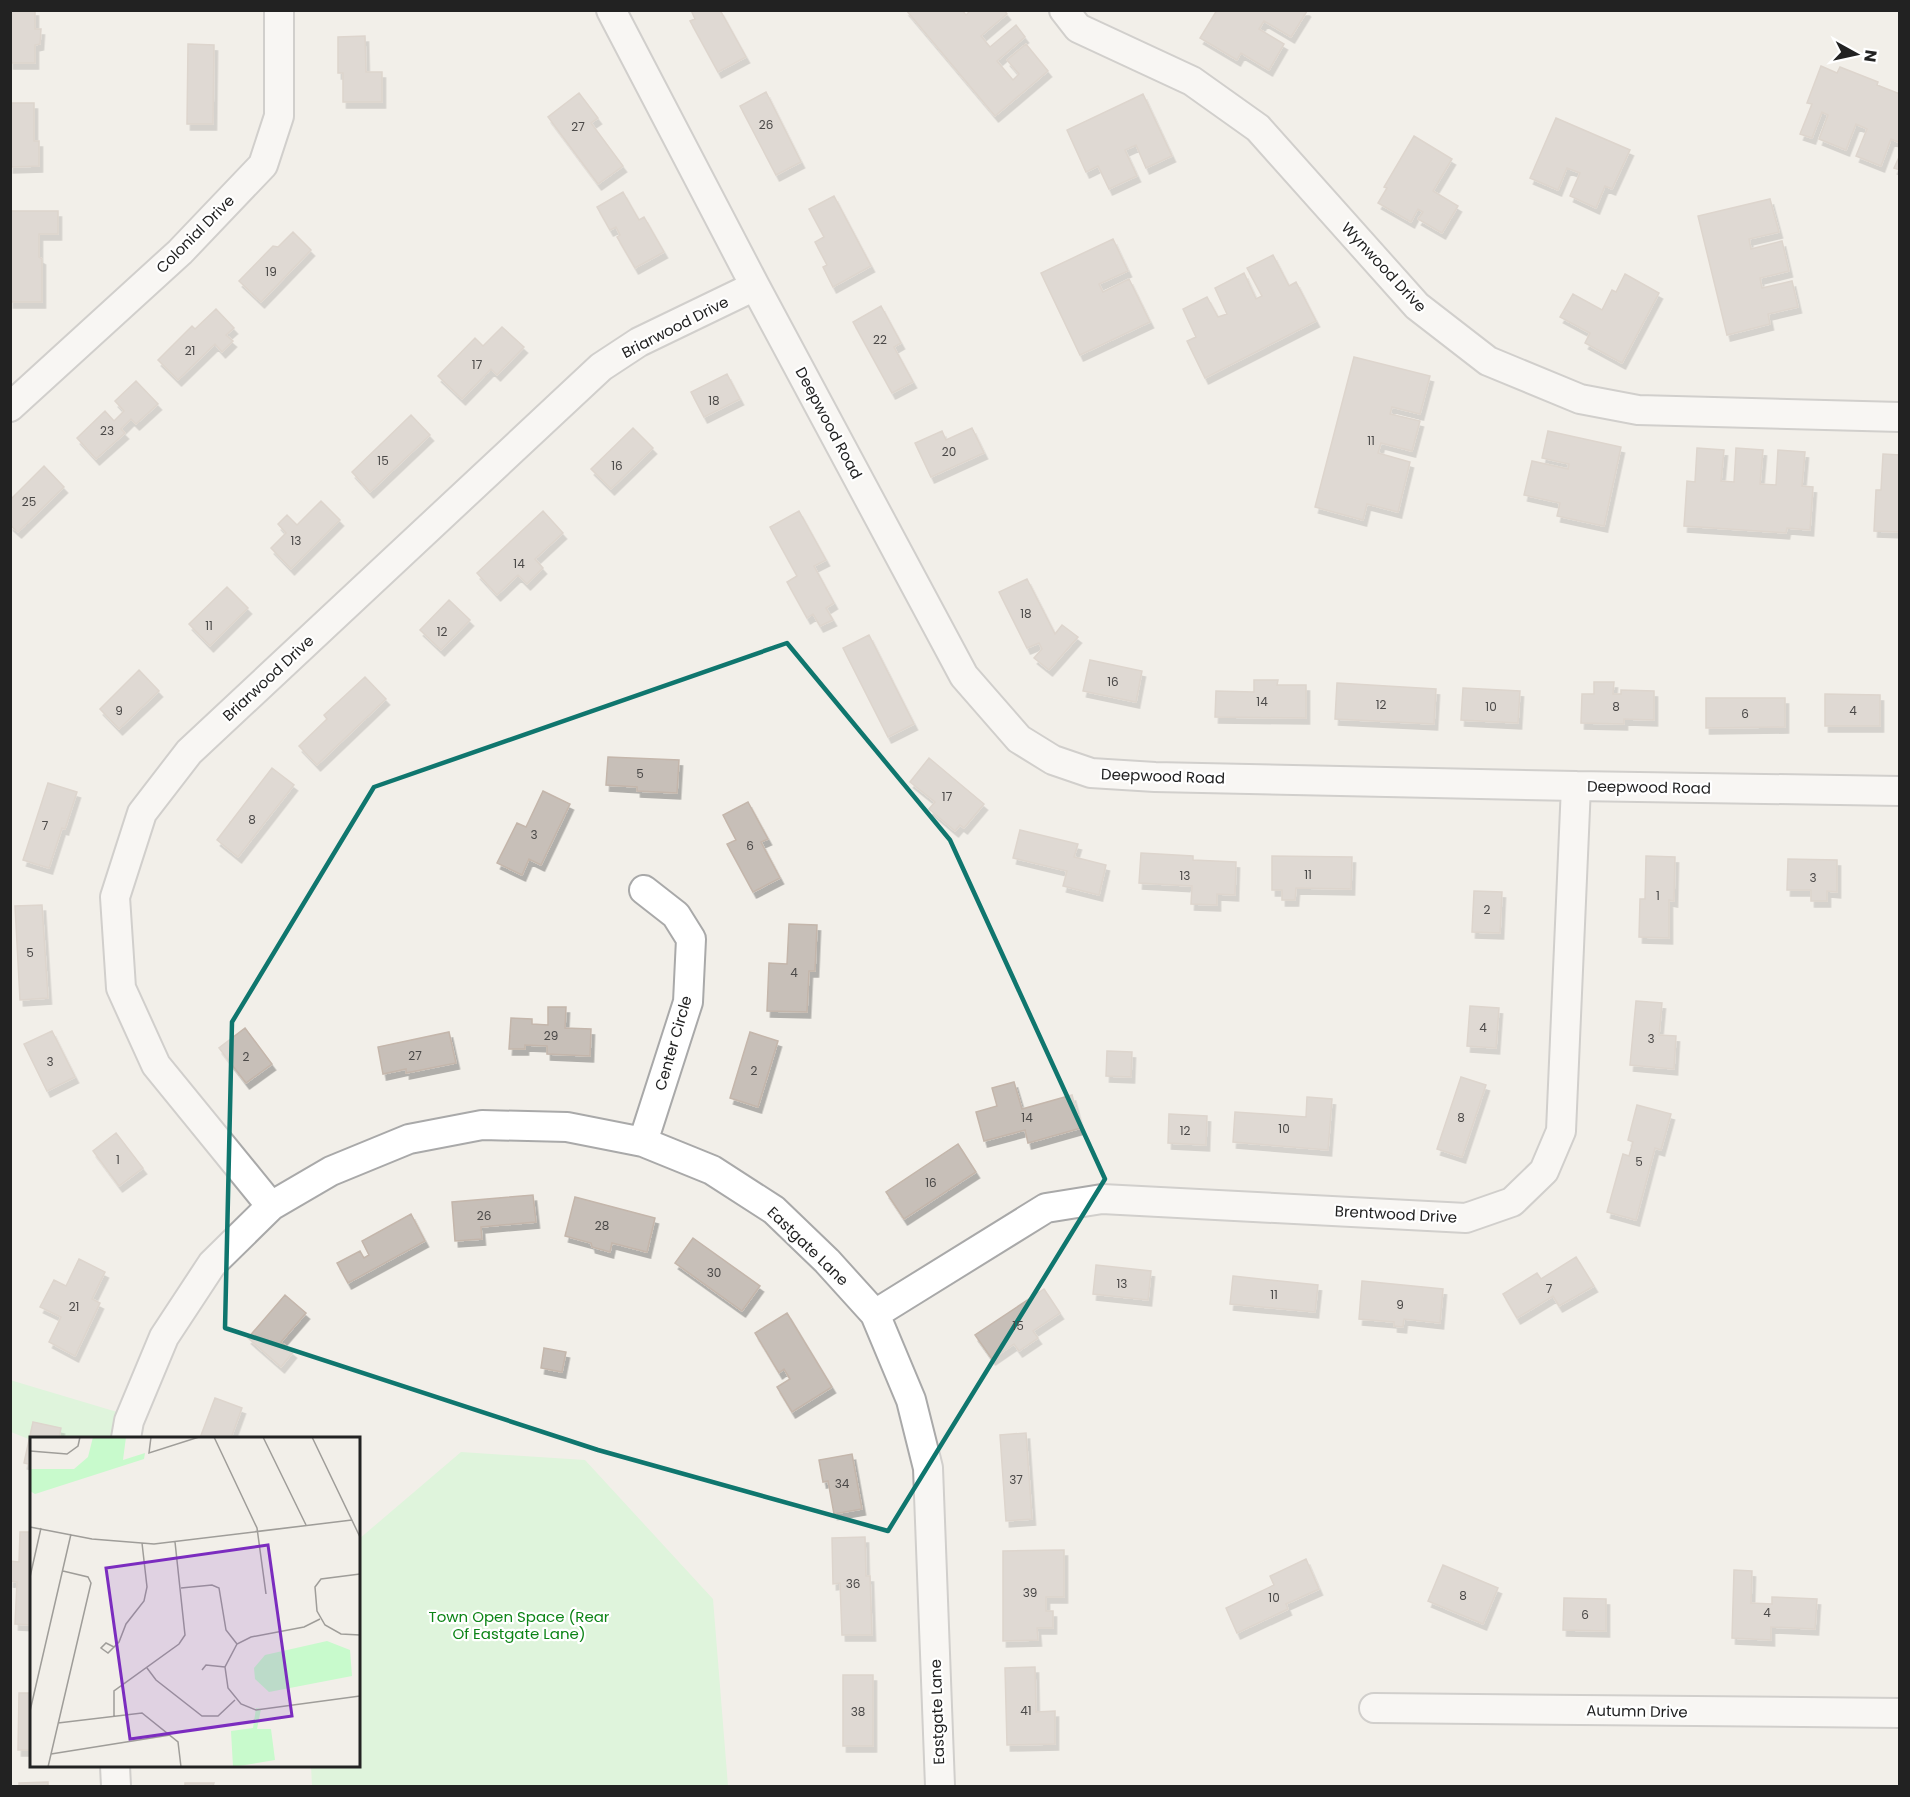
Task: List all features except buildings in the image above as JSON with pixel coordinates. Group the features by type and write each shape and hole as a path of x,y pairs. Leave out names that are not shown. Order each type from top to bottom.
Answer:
{"street":[{"name":"Colonial Drive","path":"10,407 180,252 263,165 279,116 279,10"},
{"name":"Deepwood Road","path":"611,10 755,286 964,676 1019,739 1053,760 1091,774 1155,777 1899,790"},
{"name":"Wynwood Drive","path":"1064,10 1078,28 1192,81 1258,128 1417,306 1488,361 1580,399 1638,410 1899,417"},
{"name":"Briarwood Drive","path":"271,1206 156,1065 121,987 115,897 142,813 189,752 601,367 639,342 755,286"},
{"name":"Brentwood Drive","path":"875,1314 1046,1208 1102,1199 1466,1218 1512,1202 1544,1171 1561,1131 1576,786"},
{"name":"Center Circle","path":"643,1142 688,1002 691,939 676,915 644,890"},
{"name":"Eastgate Lane","path":"126,1437 129,1421 164,1337 212,1264 271,1206 332,1171 409,1139 482,1125 567,1127 643,1142 711,1170 774,1210 875,1314 911,1400 928,1468 940,1786"},
{"name":"Autumn Drive","path":"1374,1708 1899,1713"},
{"path":"115,1767 116,1786"}],"highlighted area":[{"path":"787,643 950,840 1105,1179 888,1531 598,1450 225,1328 232,1022 374,787"}],"green space":[{"path":"10,1380 144,1420 136,1437 30,1437 30,1440 11,1432"},
{"name":"Town Open Space (Rear Of Eastgate Lane)","path":"461,1452 585,1460 713,1599 728,1786 312,1786 311,1767 360,1767 360,1538"}]}
